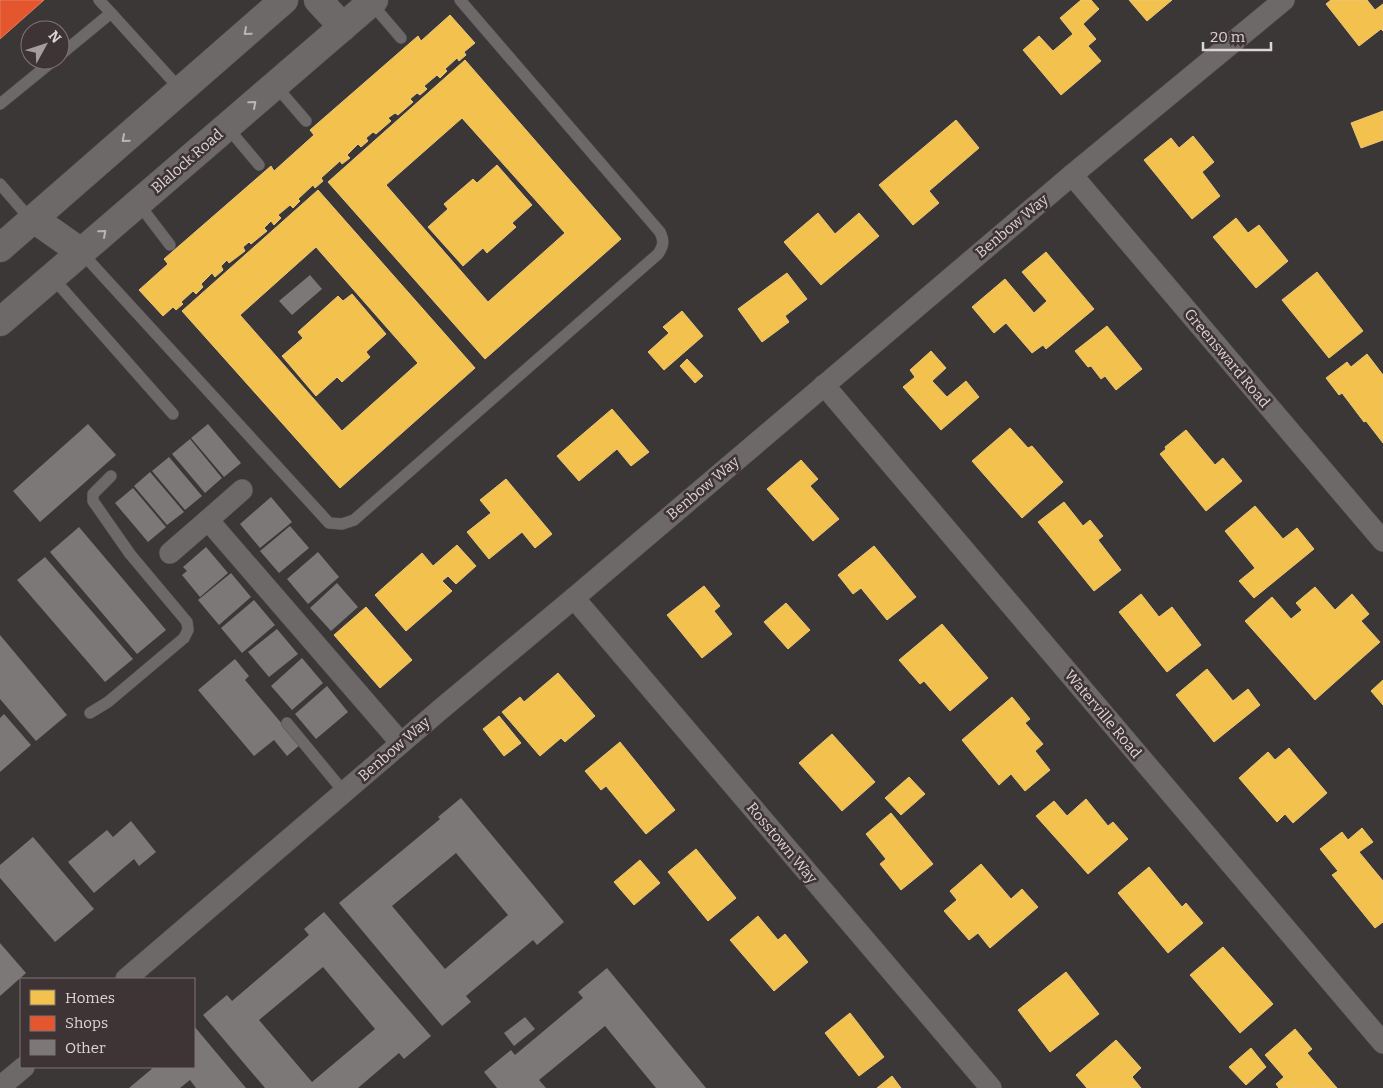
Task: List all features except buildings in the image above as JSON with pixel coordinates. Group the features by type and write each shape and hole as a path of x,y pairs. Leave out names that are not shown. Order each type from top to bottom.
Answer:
{"main road":[{"path":"0,248 284,0"},
{"path":"318,0 343,27"},
{"name":"Blalock Road","path":"0,322 372,2"},
{"path":"33,220 81,252"}],"street":[{"name":"Benbow Way","path":"127,978 401,743 1072,175 1284,0"},
{"name":"Greensward Road","path":"1072,175 1383,541"},
{"name":"Waterville Road","path":"824,385 1383,1043"},
{"path":"170,553 242,490"},
{"path":"208,520 401,743"},
{"name":"Rosstown Way","path":"574,598 991,1088"},
{"path":"0,1087 23,1068"}],"lane":[{"path":"99,0 181,90"},
{"path":"81,252 329,523 342,524 354,520 658,254 664,240 660,232 460,0"},
{"path":"372,2 401,38"},
{"path":"70,47 111,13"},
{"path":"0,104 42,70"},
{"path":"275,85 306,121"},
{"path":"227,127 259,165"},
{"path":"0,184 33,220"},
{"path":"138,203 170,245"},
{"path":"52,277 173,414"},
{"path":"90,713 108,702 184,638 188,630 186,622 130,554 93,501 93,494 111,476"},
{"path":"287,723 344,792"}]}
